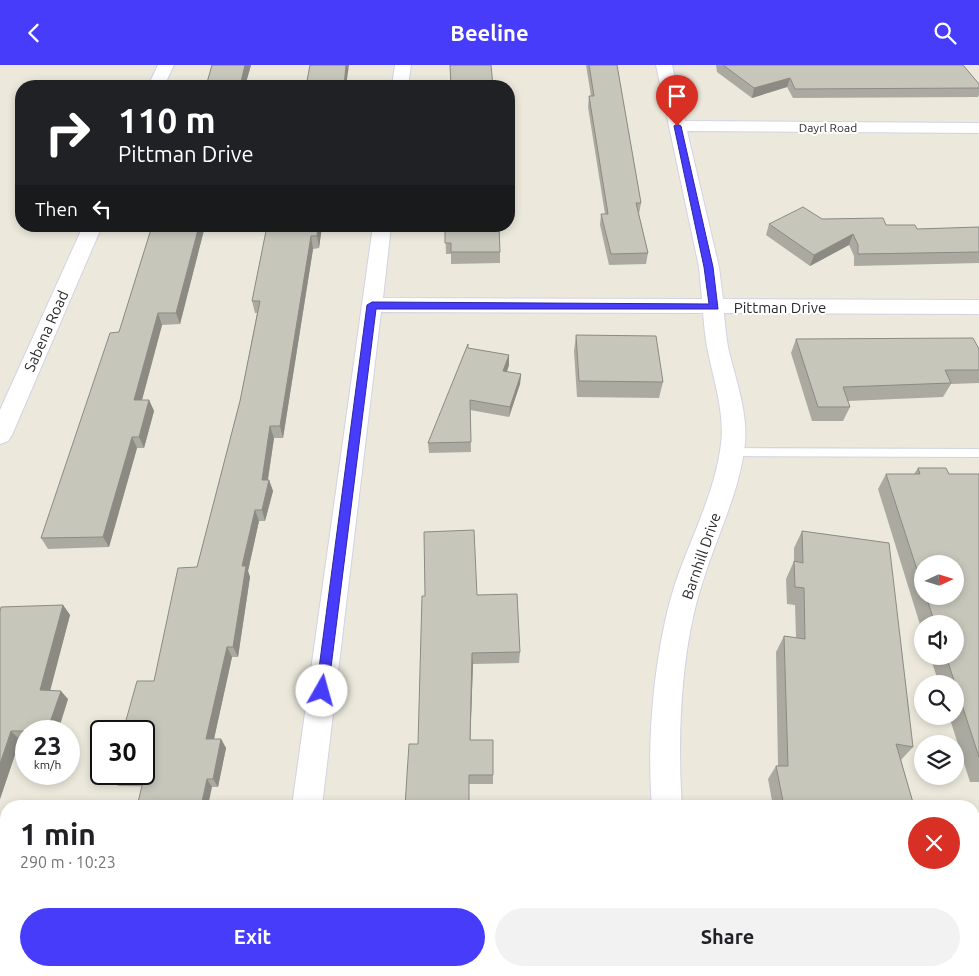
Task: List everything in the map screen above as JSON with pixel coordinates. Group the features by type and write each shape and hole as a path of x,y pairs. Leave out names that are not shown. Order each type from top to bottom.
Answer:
{"street":[{"path":"159,80 166,65"},
{"path":"401,80 403,65"},
{"name":"Barnhill Drive","path":"664,65 709,267 717,344 731,405 733,443 720,501 689,582 677,632 668,701 665,779 667,800"},
{"name":"Dayrl Road","path":"677,126 979,128"},
{"name":"Sabena Road","path":"0,435 90,232"},
{"path":"308,800 381,232"},
{"name":"Pittman Drive","path":"372,305 979,307"}],"lane":[{"path":"731,453 979,453"}],"building":[{"path":"212,65 245,65 241,80 208,80"},
{"path":"310,65 346,65 345,80 307,80"},
{"path":"450,65 491,65 492,80 451,80"},
{"path":"589,65 617,65 641,203 636,203 648,253 611,254 601,214 608,214 589,96 594,96"},
{"path":"723,65 963,65 979,84 979,88 795,89 790,78 754,88"},
{"path":"803,207 822,219 883,218 886,225 915,225 917,229 979,227 979,252 858,254 858,245 853,234 814,255 769,224"},
{"path":"150,232 197,232 176,313 158,313 134,400 149,400 139,437 132,437 103,537 41,538 110,333 119,332"},
{"path":"266,232 317,232 317,236 311,236 280,426 270,426 262,480 269,480 262,510 255,510 242,566 246,566 233,647 227,647 206,739 221,739 213,779 207,779 202,800 138,800 142,785 155,785 155,720 126,720 137,681 154,681 178,568 197,567 240,401 260,301 252,301"},
{"path":"445,232 499,232 500,252 451,252 451,243 445,243"},
{"path":"576,335 656,336 663,382 579,381"},
{"path":"973,338 979,349 979,370 945,370 951,383 843,387 850,407 818,407 796,339"},
{"path":"468,344 468,348 509,355 503,371 521,374 510,407 470,400 471,442 428,443"},
{"path":"918,468 946,468 949,474 979,474 979,757 964,711 964,675 952,675 949,665 964,665 964,615 932,615 929,605 964,605 964,555 914,555 914,560 886,474 920,474"},
{"path":"474,530 477,595 517,594 520,652 472,653 470,740 493,740 493,775 469,775 469,800 405,800 409,744 418,744 422,596 425,596 424,532"},
{"path":"802,531 889,543 913,747 896,744 912,800 783,800 776,766 788,766 784,636 805,639 804,588 795,587 794,561 803,563"},
{"path":"63,605 40,690 61,691 51,720 15,720 15,731 11,731 0,764 0,611 1,607"}],"route":[{"path":"322,691 372,305 714,307 709,267 677,126"}]}
